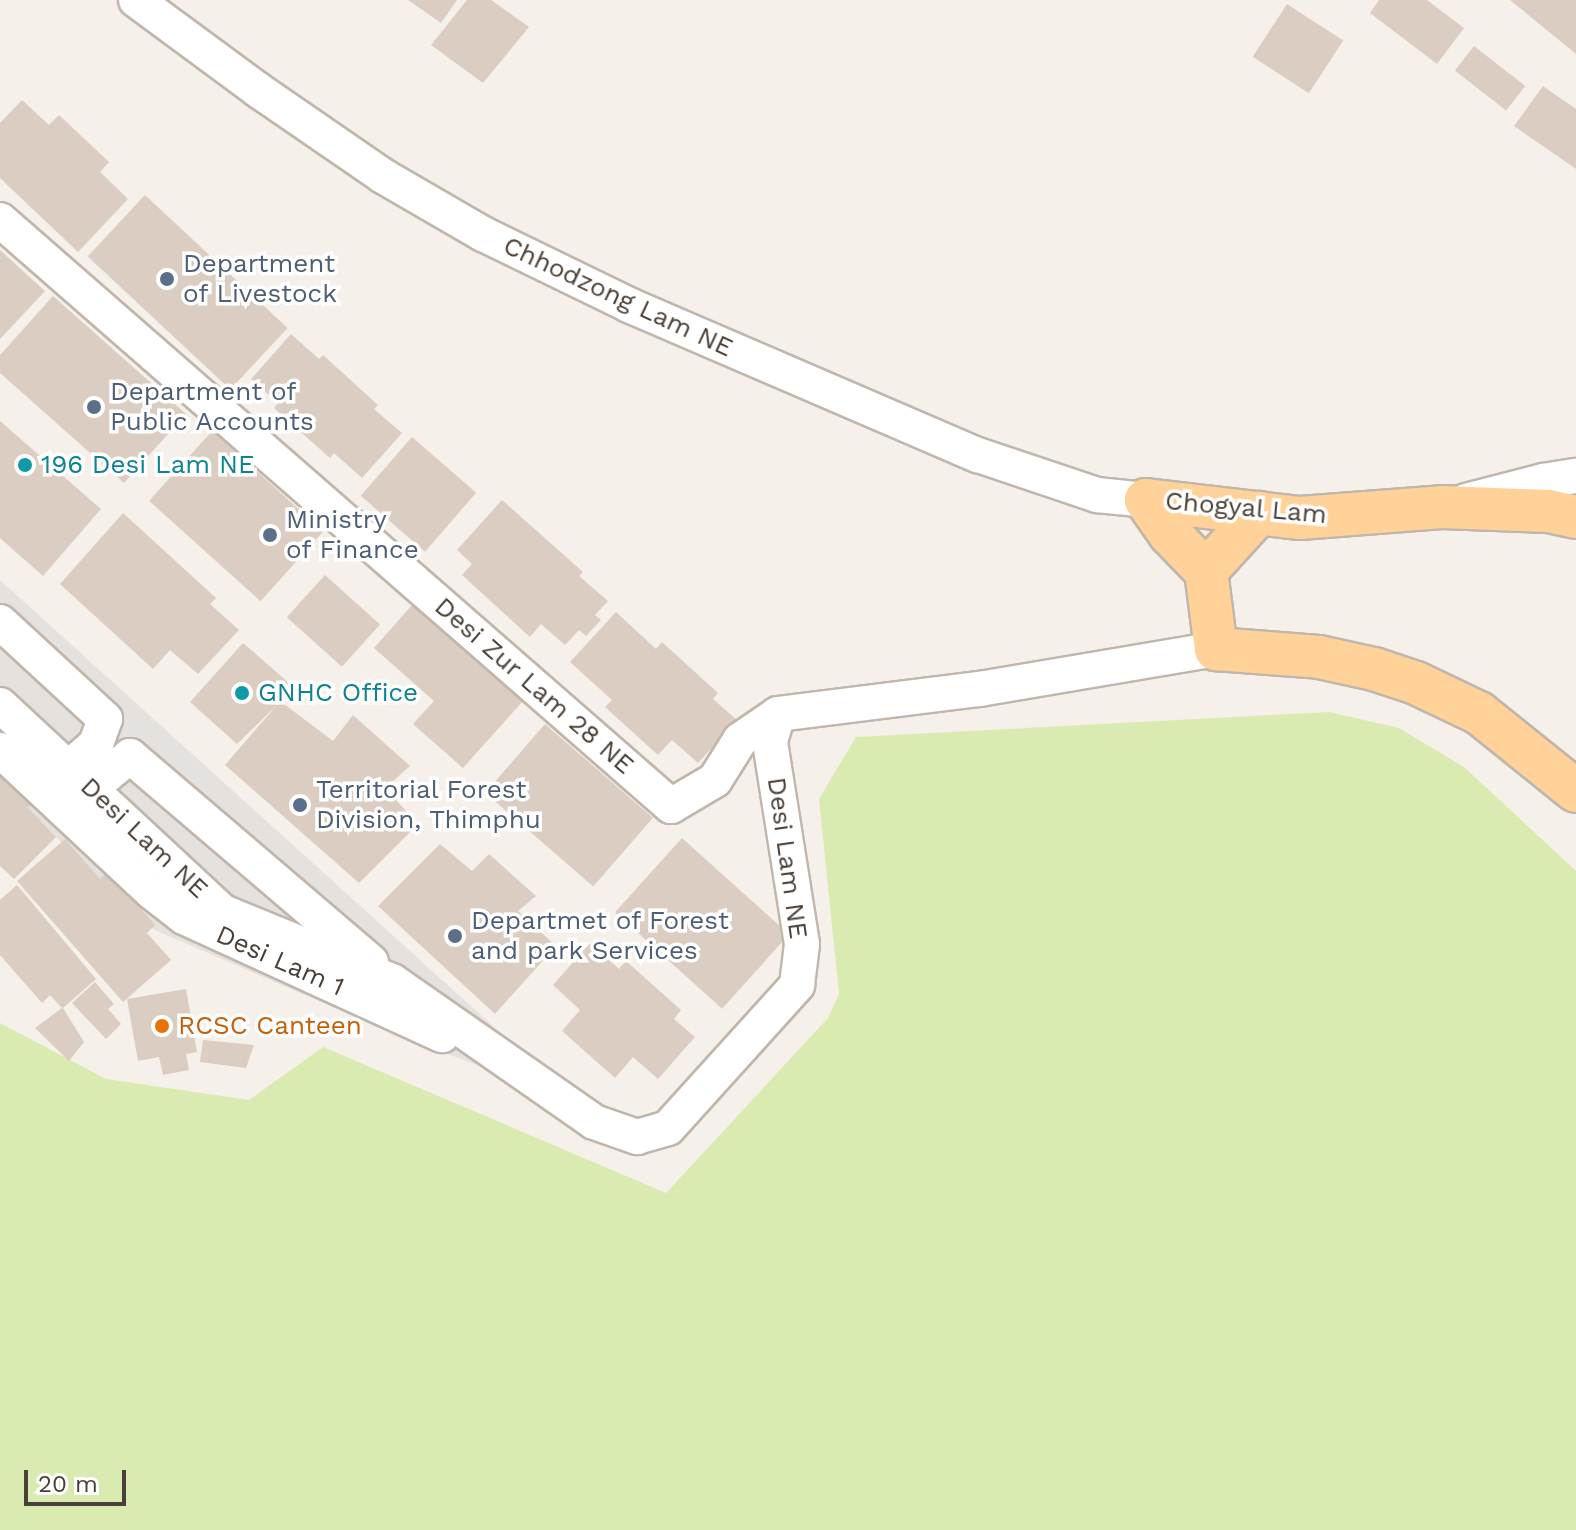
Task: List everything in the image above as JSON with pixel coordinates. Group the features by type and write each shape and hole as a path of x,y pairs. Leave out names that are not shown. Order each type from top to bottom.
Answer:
{"main road":[{"name":"Chogyal Lam","path":"1146,500 1300,518 1442,507 1548,511 1576,517"},
{"path":"1146,500 1170,534 1206,571 1216,649 1319,657 1374,669 1416,683 1479,713 1576,791"},
{"path":"1206,571 1259,513"}],"street":[{"name":"Chhodzong Lam NE","path":"136,0 258,90 383,176 496,241 629,305 978,455 1097,495 1146,500"},
{"name":"Desi Zur Lam 28 NE","path":"0,220 671,806 715,780 740,740 778,714"},
{"name":"Chogyal Lam","path":"1442,507 1543,481 1576,476"},
{"path":"0,622 105,719 79,779"},
{"path":"778,714 980,689 1216,649"},
{"name":"Desi Lam NE","path":"0,705 223,912 392,981 594,1122 637,1137 668,1128 797,985 802,944 770,741 778,714"},
{"name":"Desi Lam 1","path":"0,750 152,892 184,917 515,1068"},
{"path":"79,779 130,756 392,981"}],"green space":[{"path":"1329,712 1399,728 1464,767 1576,871 1576,1530 0,1530 0,1023 106,1079 249,1100 323,1047 666,1193 828,1018 839,994 819,799 856,737"}],"shaded area":[{"path":"0,580 579,1104 388,1031 155,930 128,907 0,783"}],"building":[{"path":"408,0 457,0 441,23"},
{"path":"467,0 491,0 529,27 483,83 431,45"},
{"path":"1379,0 1427,0 1464,28 1437,64 1370,13"},
{"path":"1510,0 1576,0 1576,54"},
{"path":"1287,4 1343,40 1309,93 1253,57"},
{"path":"1474,46 1525,86 1506,110 1455,70"},
{"path":"1543,86 1576,109 1576,169 1514,126"},
{"path":"22,100 49,125 59,115 109,162 100,172 128,199 78,252 0,178 0,123"},
{"path":"145,195 288,328 230,389 88,256"},
{"path":"0,250 45,291 0,339"},
{"path":"53,296 186,414 124,483 0,373 0,355"},
{"path":"291,334 319,359 323,355 378,405 374,409 402,433 362,478 334,453 330,458 274,408 278,403 251,379"},
{"name":"196 Desi Lam NE","path":"0,421 101,509 43,576 0,538"},
{"path":"212,431 323,531 261,601 149,501"},
{"path":"412,437 476,493 425,552 361,496"},
{"path":"502,500 583,572 579,576 608,601 595,615 601,620 586,636 579,630 565,645 541,624 530,637 462,575 472,564 457,550"},
{"path":"123,513 216,598 210,604 239,630 198,674 170,650 153,669 60,584"},
{"path":"325,575 380,625 342,667 287,617"},
{"path":"413,604 523,701 463,768 413,724 434,701 374,648"},
{"path":"616,612 656,649 662,642 718,693 713,699 737,720 698,763 672,740 658,755 605,707 612,700 570,662"},
{"path":"243,643 290,684 280,701 333,741 353,715 410,766 385,788 418,824 359,883 225,765 277,705 237,744 190,702"},
{"path":"545,724 653,818 593,886 485,793"},
{"path":"0,767 34,801 28,808 56,837 14,879 0,866"},
{"path":"682,838 789,934 722,1009 615,912"},
{"path":"65,839 100,879 108,871 155,925 147,933 171,960 123,1002 17,881"},
{"path":"440,844 472,871 489,854 536,896 518,911 556,946 495,1014 378,906"},
{"path":"17,885 96,979 63,1008 84,1042 69,1061 35,1028 62,1008 50,995 42,1003 0,955 0,900"},
{"path":"590,943 619,969 626,961 681,1010 674,1019 695,1037 658,1079 633,1057 615,1078 562,1031 580,1010 553,985"},
{"path":"95,982 114,1004 108,1009 121,1024 106,1039 72,1003"},
{"name":"RCSC Canteen","path":"186,989 197,1052 186,1054 189,1070 163,1075 159,1057 138,1061 127,999"},
{"path":"203,1040 254,1045 246,1068 200,1062"}],"place":[{"name":"Department of Livestock","path":"167,279"},
{"name":"Department of Public Accounts","path":"94,407"},
{"name":"196 Desi Lam NE","path":"25,465"},
{"name":"Ministry of Finance","path":"270,535"},
{"name":"GNHC Office","path":"242,693"},
{"name":"Territorial Forest Division, Thimphu","path":"300,805"},
{"name":"Departmet of Forest and park Services","path":"455,936"},
{"name":"RCSC Canteen","path":"162,1026"}]}
